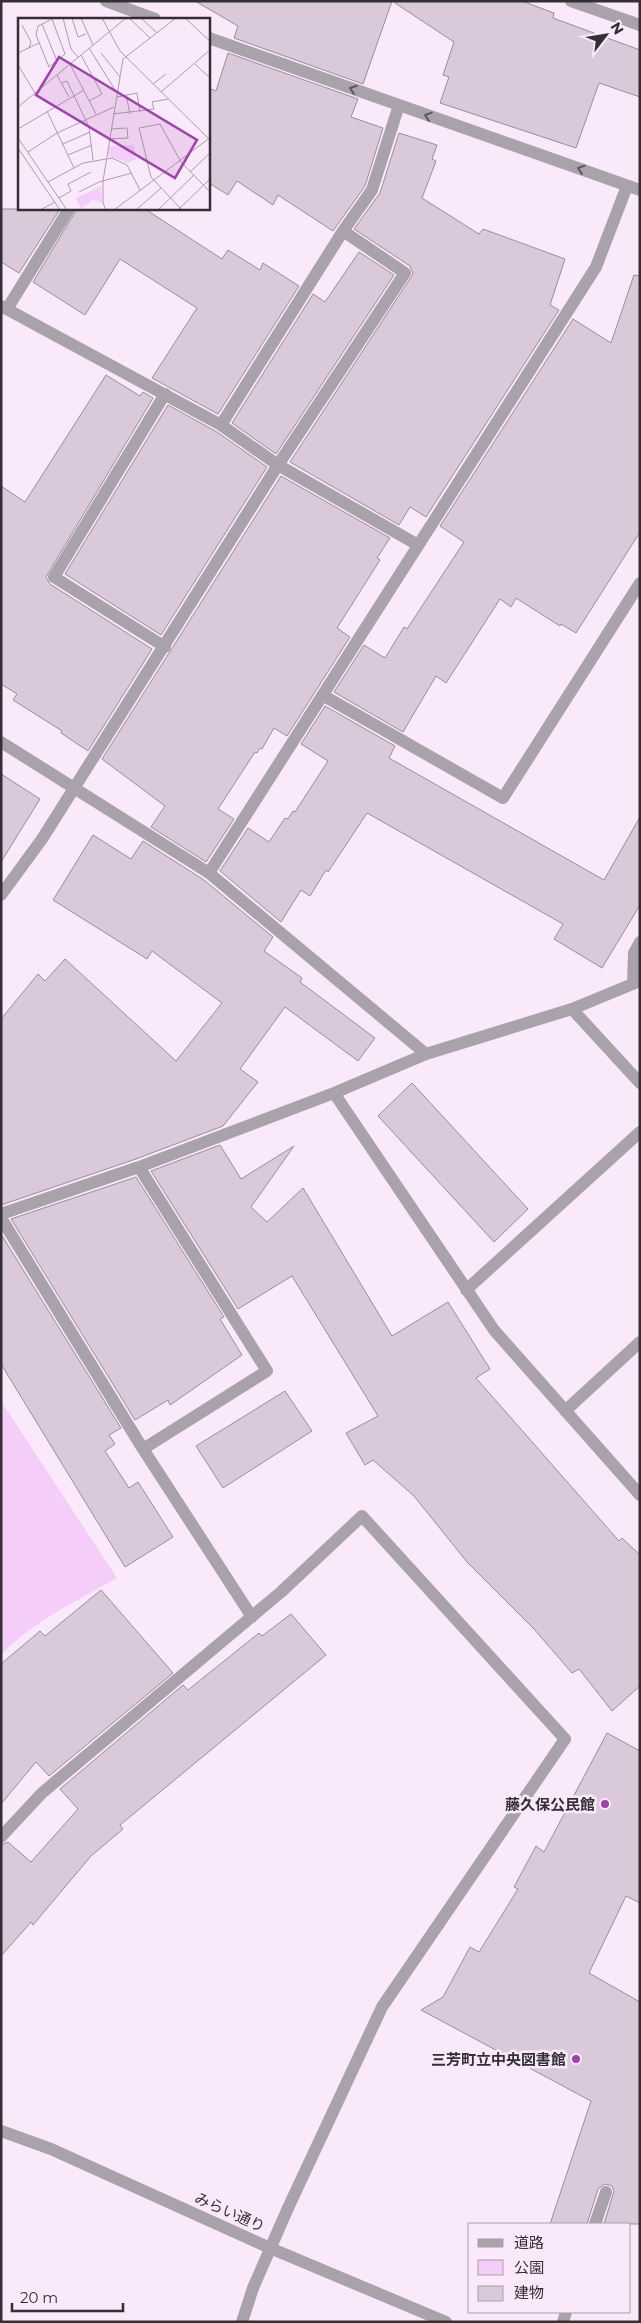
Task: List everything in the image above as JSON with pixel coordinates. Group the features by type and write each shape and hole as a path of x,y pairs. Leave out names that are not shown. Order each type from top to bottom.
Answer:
{"street":[{"path":"106,1 152,18"},
{"path":"572,2 640,25"},
{"path":"210,38 640,190"},
{"path":"221,426 343,231 372,190 399,105"},
{"path":"209,873 324,696 596,267 627,186"},
{"path":"69,210 4,307 221,426 278,465 418,545"},
{"path":"1,895 42,839 278,465 405,273 343,231"},
{"path":"164,647 54,577 165,394"},
{"path":"324,696 504,798 640,583"},
{"path":"1,742 209,873 426,1054"},
{"path":"1,1214 139,1167 334,1093 426,1054 572,1009 636,983 634,953 640,942"},
{"path":"572,1009 640,1083"},
{"path":"334,1093 494,1330 640,1495"},
{"path":"466,1290 640,1132"},
{"path":"139,1167 267,1371 143,1449"},
{"path":"1,1218 143,1449 252,1617"},
{"path":"565,1411 640,1342"},
{"path":"1,1837 42,1793 252,1617 362,1516 565,1739 382,2007 270,2248 242,2322"},
{"name":"みらい通り","path":"1,2131 51,2150 270,2248 446,2322"},
{"path":"596,2223 606,2192"}],"green space":[{"path":"1,1401 117,1578 41,1622 1,1655"}],"building":[{"path":"195,1 392,1 363,84 234,38 238,26"},
{"path":"392,1 522,1 554,13 553,18 640,50 640,97 599,83 576,148 440,103 449,77 443,75 454,42"},
{"path":"228,53 358,99 351,117 383,128 365,186 333,231 278,195 273,205 237,181 228,195 210,184 210,88 216,91"},
{"path":"399,133 437,145 432,159 436,161 422,198 479,234 483,229 565,259 550,305 559,310 426,517 410,507 399,525 290,462 413,274 410,266 354,229 380,193"},
{"path":"1,209 59,210 19,273 1,262"},
{"path":"76,210 147,210 222,259 228,250 260,270 263,263 299,286 218,414 152,378 197,308 120,259 85,315 33,282"},
{"path":"359,252 394,275 276,454 232,423 313,294 325,302"},
{"path":"634,275 640,276 640,532 576,633 561,624 560,626 516,598 511,607 500,599 446,683 436,676 403,732 334,692 364,645 385,658 404,627 407,629 464,542 440,526 573,319 611,343"},
{"path":"106,375 140,396 143,392 153,398 46,577 50,584 152,649 88,751 61,733 62,731 13,700 17,694 1,684 1,486 25,502"},
{"path":"168,405 217,432 267,467 161,635 65,574"},
{"path":"281,476 390,538 377,558 380,560 337,628 350,637 287,736 274,728 262,749 260,748 257,753 255,752 218,809 234,819 206,862 151,827 165,806 102,759"},
{"path":"325,706 395,746 389,758 604,880 640,817 640,905 602,968 554,939 563,924 367,813 328,872 326,870 310,896 301,890 281,922 220,871 248,828 269,842 285,818 288,819 293,811 295,812 328,761 301,744"},
{"path":"1,774 40,799 1,862"},
{"path":"93,835 131,859 143,841 204,880 273,937 264,951 302,978 300,982 375,1038 358,1061 285,1007 240,1069 258,1082 223,1126 136,1159 1,1205 1,1019 38,974 45,981 65,959 176,1061 222,1003 152,951 147,959 53,900"},
{"path":"412,1083 528,1209 494,1242 378,1116"},
{"path":"220,1145 241,1179 294,1146 251,1207 267,1222 303,1188 392,1336 448,1302 490,1369 476,1378 619,1541 622,1538 640,1555 640,1686 612,1711 579,1669 572,1673 534,1629 467,1562 414,1496 373,1460 365,1465 346,1433 378,1416 292,1276 238,1309 151,1171"},
{"path":"136,1177 224,1317 220,1319 242,1355 170,1405 168,1400 135,1420 11,1219"},
{"path":"1,1234 121,1428 109,1435 115,1444 105,1451 129,1488 138,1482 173,1537 125,1567 1,1364"},
{"path":"285,1391 312,1431 223,1488 196,1446"},
{"path":"101,1590 173,1673 49,1776 36,1762 1,1804 1,1664 40,1631 45,1636"},
{"path":"291,1614 326,1655 120,1825 123,1829 91,1856 33,1925 31,1922 1,1956 1,1845 8,1842 31,1862 78,1809 60,1789 183,1685 188,1690 259,1633 262,1636"},
{"path":"607,1733 640,1751 640,1903 626,1896 589,1973 640,2002 640,2224 604,2223 614,2191 612,2186 605,2184 598,2189 587,2223 550,2223 591,2101 421,2010 443,1997 470,1947 479,1952 518,1889 514,1887 536,1846 544,1852"}],"place":[{"name":"藤久保公民館","path":"605,1804"},
{"name":"三芳町立中央図書館","path":"576,2059"}]}
